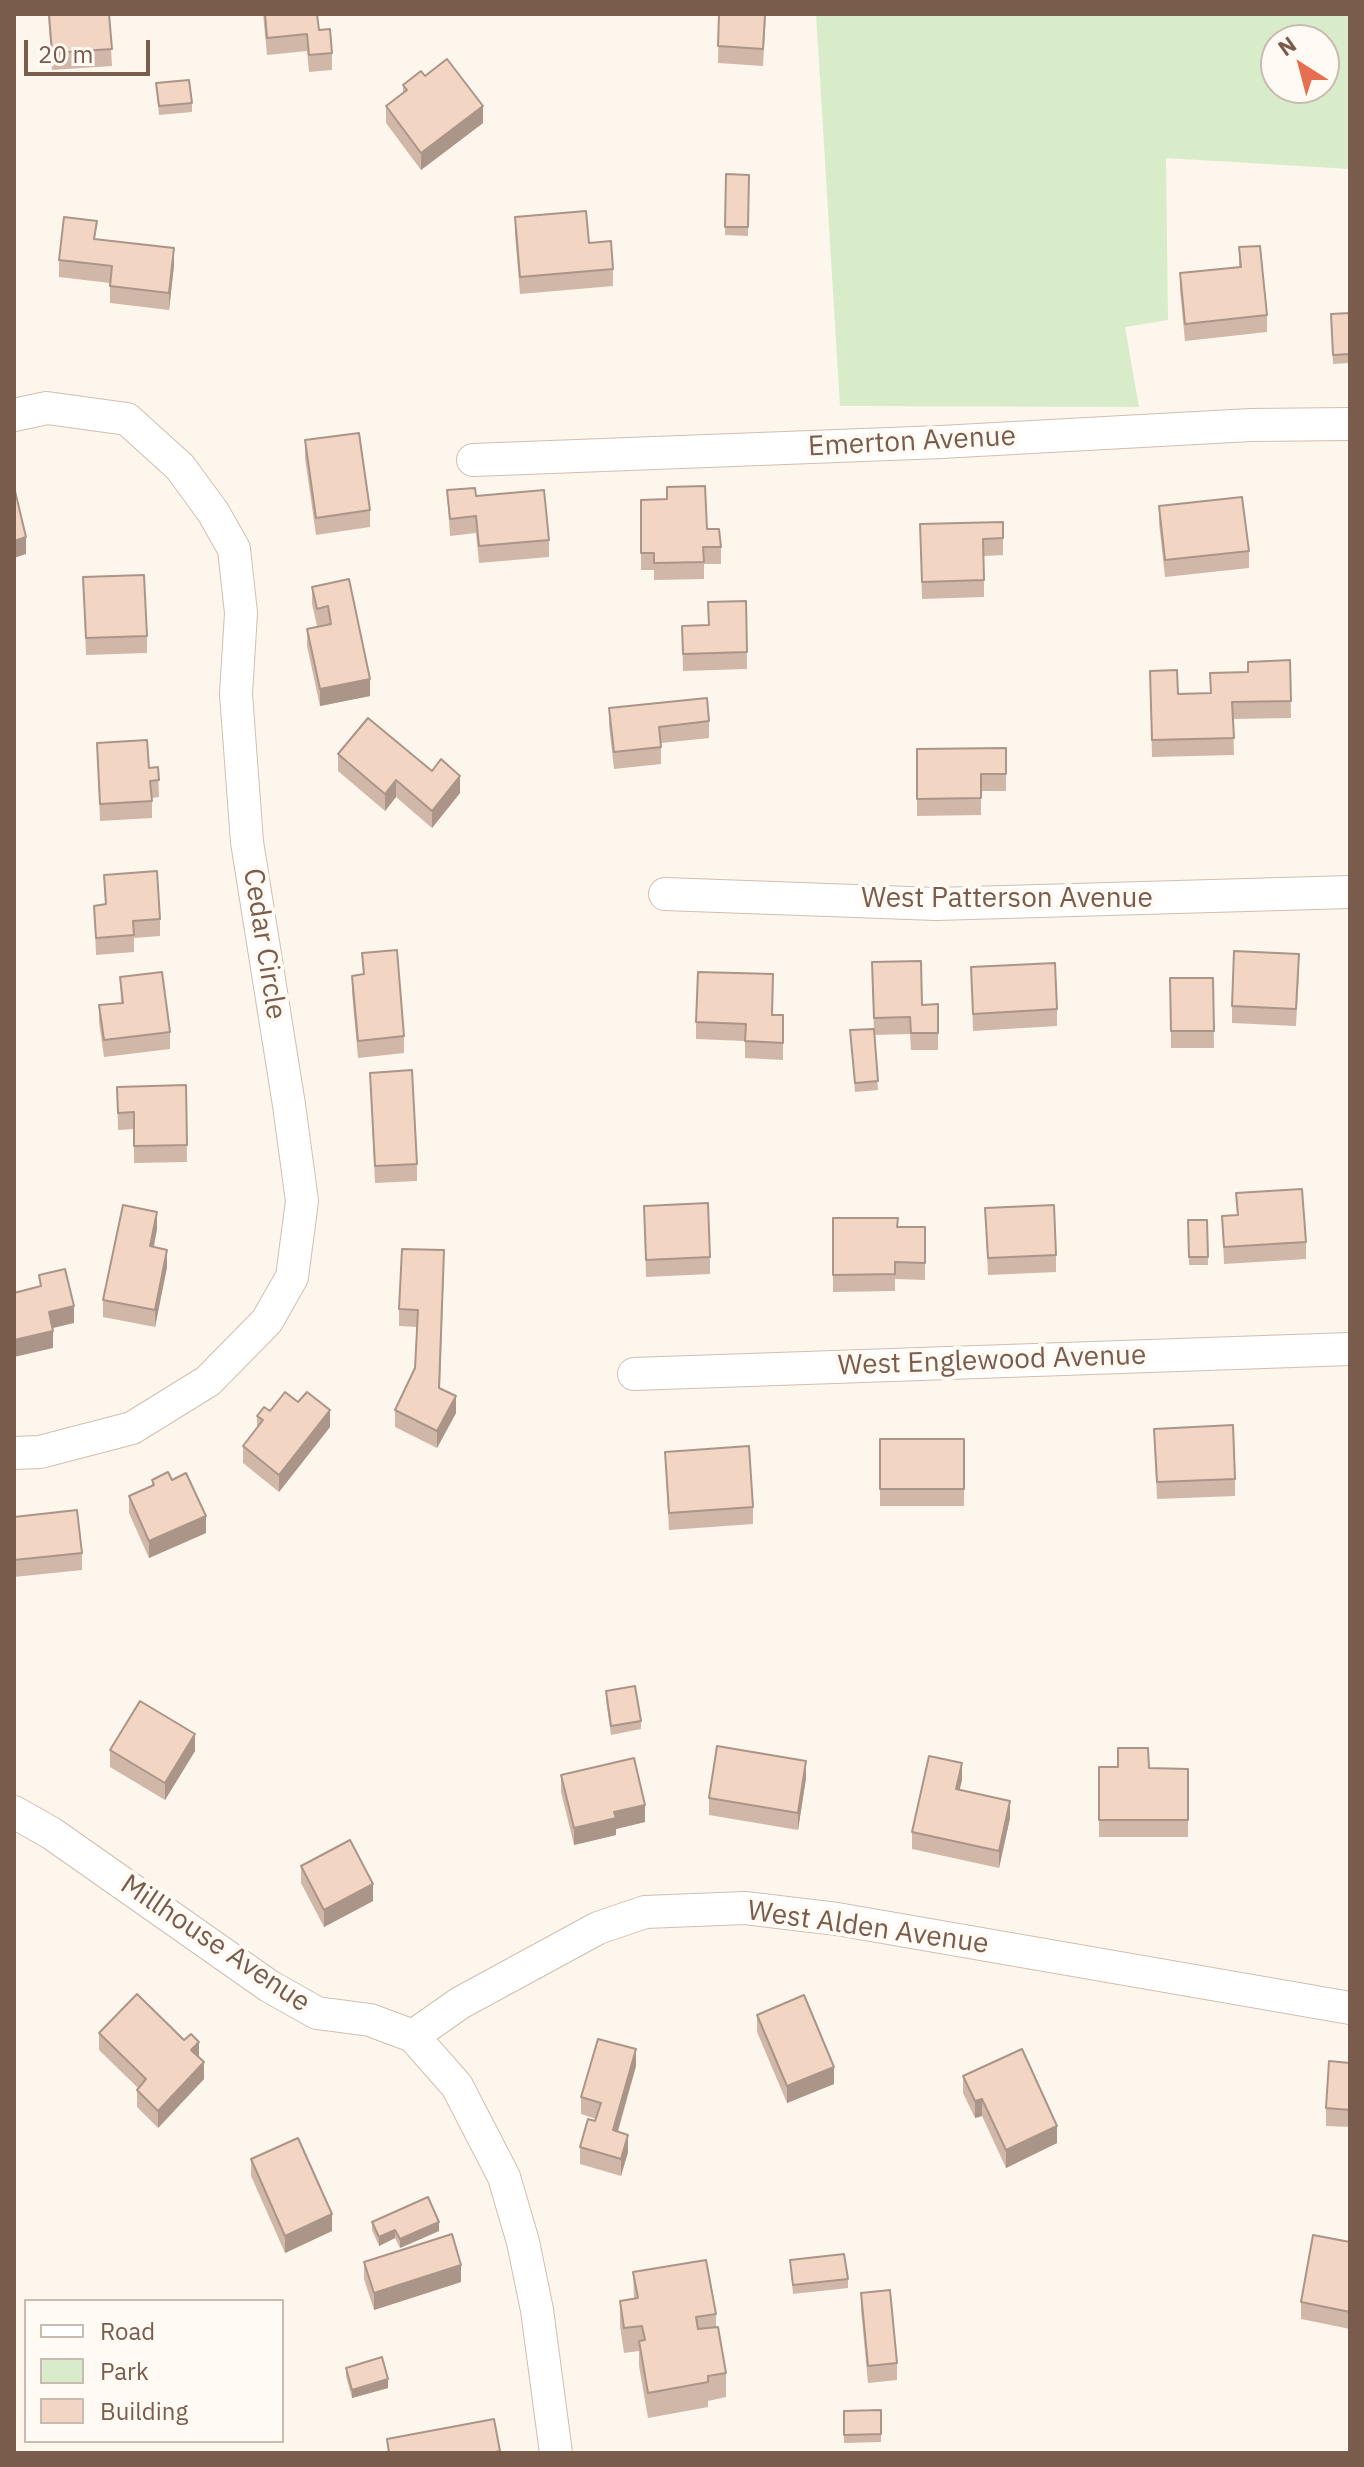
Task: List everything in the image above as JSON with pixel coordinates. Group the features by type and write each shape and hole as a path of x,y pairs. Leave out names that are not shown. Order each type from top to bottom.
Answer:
{"street":[{"name":"Cedar Circle","path":"14,415 47,408 127,419 180,467 213,512 234,549 241,613 236,694 247,842 302,1201 292,1277 267,1321 208,1381 132,1428 40,1452 14,1453"},
{"name":"Emerton Avenue","path":"473,460 941,442 1251,425 1350,424"},
{"name":"West Patterson Avenue","path":"665,894 936,904 1350,892"},
{"name":"West Englewood Avenue","path":"634,1374 1350,1349"},
{"name":"Millhouse Avenue","path":"14,1812 51,1833 269,1986 317,2013 370,2020 413,2036 457,2086 504,2177 523,2242 537,2310 556,2453"},
{"name":"West Alden Avenue","path":"413,2036 460,2003 598,1928 645,1912 731,1909 837,1919 1350,2008"}],"green space":[{"path":"816,14 1350,14 1350,169 1166,158 1168,320 1125,327 1139,407 840,406"}],"building":[{"path":"49,14 109,14 112,49 52,53"},
{"path":"265,14 317,14 319,30 330,29 332,53 309,55 307,34 267,38"},
{"path":"719,14 765,14 763,49 718,46"},
{"path":"447,59 483,106 421,153 386,106 407,90 403,85 421,71 425,76"},
{"path":"189,80 192,103 159,106 156,83"},
{"path":"726,174 749,175 748,227 725,227"},
{"path":"586,211 589,243 611,241 613,269 520,277 515,217"},
{"path":"64,217 97,221 94,239 174,248 169,293 110,286 112,266 59,260"},
{"path":"1260,246 1267,315 1185,324 1180,273 1241,267 1239,247"},
{"path":"1350,313 1350,354 1333,355 1331,314"},
{"path":"359,433 370,510 316,518 305,440"},
{"path":"705,486 707,529 719,529 721,547 703,547 704,562 654,563 654,553 641,553 641,500 667,499 667,487"},
{"path":"475,488 476,496 544,490 549,540 479,546 476,516 450,519 447,490"},
{"path":"14,492 26,537 14,541"},
{"path":"1242,497 1249,551 1165,560 1159,506"},
{"path":"1003,522 1003,538 983,539 984,580 922,582 920,524"},
{"path":"144,575 147,636 86,638 83,577"},
{"path":"349,579 370,679 320,689 307,629 331,624 328,606 317,609 312,587"},
{"path":"746,601 747,652 683,654 682,626 709,625 708,602"},
{"path":"1290,660 1291,701 1232,702 1234,738 1152,740 1150,671 1177,670 1178,694 1211,693 1210,673 1248,672 1248,662"},
{"path":"707,698 709,721 659,727 661,747 614,752 609,708"},
{"path":"368,718 432,771 441,759 460,776 432,811 396,780 385,794 338,754"},
{"path":"147,740 149,768 158,767 159,780 150,781 152,801 100,804 97,743"},
{"path":"1006,748 1006,774 981,774 981,798 917,799 917,749"},
{"path":"157,871 160,919 133,921 134,935 96,938 94,906 106,904 104,875"},
{"path":"397,950 404,1036 358,1041 352,976 364,974 362,953"},
{"path":"1234,951 1299,954 1296,1009 1232,1006"},
{"path":"921,961 922,1005 938,1004 938,1033 911,1033 910,1017 874,1018 872,962"},
{"path":"1055,963 1057,1009 973,1014 971,967"},
{"path":"162,972 170,1032 104,1040 99,1005 123,1003 120,977"},
{"path":"698,972 773,974 772,1015 783,1015 783,1043 745,1041 746,1024 696,1022"},
{"path":"1170,978 1213,978 1214,1031 1171,1031"},
{"path":"874,1029 878,1081 855,1083 850,1030"},
{"path":"412,1070 417,1164 375,1166 370,1073"},
{"path":"186,1085 187,1145 134,1146 134,1112 118,1113 117,1087"},
{"path":"1302,1189 1306,1242 1224,1247 1222,1216 1238,1215 1236,1193"},
{"path":"708,1203 710,1257 646,1260 644,1206"},
{"path":"123,1205 157,1212 150,1246 167,1250 155,1310 103,1300"},
{"path":"1054,1205 1056,1255 988,1258 985,1208"},
{"path":"833,1218 898,1218 897,1227 925,1227 925,1263 895,1262 895,1274 833,1275"},
{"path":"1188,1220 1207,1220 1208,1257 1189,1257"},
{"path":"402,1249 444,1250 439,1388 456,1396 437,1431 395,1410 415,1368 418,1310 399,1309"},
{"path":"65,1269 74,1306 49,1312 53,1331 14,1340 14,1293 41,1286 39,1275"},
{"path":"285,1392 298,1402 307,1392 330,1410 279,1475 243,1446 263,1420 257,1416 264,1407 270,1411"},
{"path":"1233,1425 1235,1479 1157,1482 1154,1429"},
{"path":"880,1439 964,1439 964,1489 880,1489"},
{"path":"749,1446 753,1507 669,1513 665,1452"},
{"path":"168,1472 172,1480 186,1473 206,1516 149,1541 129,1496 154,1485 152,1480"},
{"path":"77,1510 82,1553 14,1560 14,1517"},
{"path":"635,1686 641,1721 611,1726 606,1691"},
{"path":"140,1701 195,1734 165,1783 110,1750"},
{"path":"717,1746 806,1761 798,1813 709,1798"},
{"path":"1118,1748 1148,1748 1149,1768 1188,1769 1188,1820 1099,1820 1099,1767 1118,1767"},
{"path":"929,1756 962,1763 956,1789 1010,1801 999,1851 912,1832"},
{"path":"634,1758 645,1805 614,1812 616,1818 574,1828 561,1775"},
{"path":"350,1840 373,1884 324,1910 301,1866"},
{"path":"137,1994 184,2040 191,2034 199,2042 191,2050 204,2062 158,2111 137,2090 146,2079 99,2033"},
{"path":"804,1995 834,2067 787,2086 757,2015"},
{"path":"598,2039 636,2049 613,2130 628,2135 621,2159 580,2147 588,2119 595,2121 601,2103 581,2097"},
{"path":"1022,2049 1057,2126 1006,2150 982,2099 975,2101 963,2076"},
{"path":"1329,2061 1350,2063 1350,2110 1326,2108"},
{"path":"298,2138 332,2214 285,2236 251,2159"},
{"path":"428,2197 439,2222 400,2239 395,2230 379,2237 372,2222"},
{"path":"452,2234 461,2265 374,2293 364,2262"},
{"path":"1313,2235 1350,2242 1350,2312 1301,2302"},
{"path":"844,2254 848,2279 793,2285 790,2260"},
{"path":"706,2260 716,2314 696,2317 698,2329 718,2327 726,2373 708,2376 708,2382 648,2393 639,2341 645,2340 642,2326 624,2328 620,2301 638,2298 633,2272"},
{"path":"890,2290 897,2363 868,2366 861,2293"},
{"path":"382,2357 388,2379 352,2390 346,2368"},
{"path":"881,2410 881,2434 844,2435 844,2411"},
{"path":"494,2419 500,2451 389,2453 387,2439"}]}
